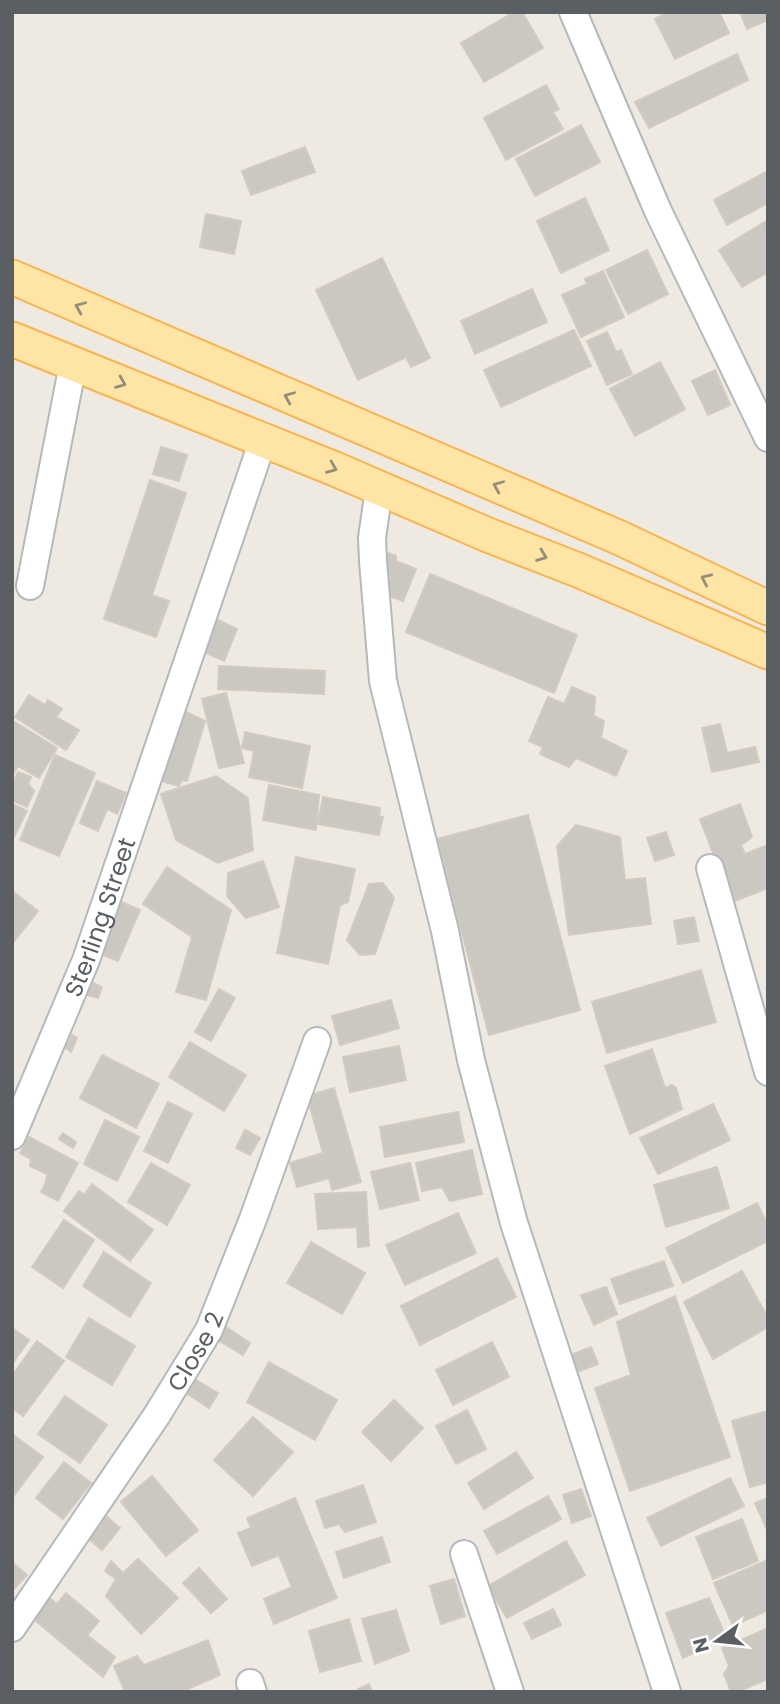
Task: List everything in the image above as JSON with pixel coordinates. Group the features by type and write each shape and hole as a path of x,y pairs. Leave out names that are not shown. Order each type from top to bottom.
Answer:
{"main road":[{"path":"12,278 620,538 768,608"},
{"path":"12,339 578,570 768,652"}],"street":[{"path":"573,12 658,211 768,438"},
{"path":"30,586 73,364"},
{"name":"Sterling Street","path":"12,1136 86,960 263,440"},
{"path":"379,489 372,538 383,681 445,932 471,1060 514,1223 667,1692"},
{"path":"710,868 768,1072"},
{"name":"Close 2","path":"12,1628 157,1415 209,1330 253,1219 317,1041"},
{"path":"464,1554 510,1692"}],"building":[{"path":"514,12 522,12 543,48 484,82 461,43"},
{"path":"668,12 719,12 729,33 675,59 655,19"},
{"path":"740,12 768,12 768,20 747,29"},
{"path":"737,54 748,80 649,128 635,102"},
{"path":"546,85 559,109 553,112 563,129 506,160 484,118"},
{"path":"581,125 600,162 535,196 516,159"},
{"path":"305,147 315,172 251,195 242,171"},
{"path":"768,171 768,203 727,225 714,200"},
{"path":"585,198 609,250 561,273 537,221"},
{"path":"206,214 241,221 234,254 200,247"},
{"path":"768,220 768,272 742,287 719,250"},
{"path":"647,250 668,294 628,314 606,270"},
{"path":"382,258 430,358 411,367 406,357 358,380 316,290"},
{"path":"603,271 624,317 581,337 562,295 587,284 585,279"},
{"path":"532,289 547,322 475,354 461,321"},
{"path":"574,330 591,366 501,407 484,370"},
{"path":"607,332 616,352 621,350 632,374 607,385 587,341"},
{"path":"660,362 685,409 635,436 610,389"},
{"path":"715,370 730,405 708,415 692,381"},
{"path":"161,447 187,455 179,481 153,474"},
{"path":"150,480 186,493 152,595 169,601 156,637 104,619"},
{"path":"388,553 396,556 396,561 416,569 403,601 384,594 391,577 381,573"},
{"path":"430,574 577,635 554,693 406,632"},
{"path":"218,620 237,629 224,661 204,652"},
{"path":"219,666 325,671 324,694 218,689"},
{"path":"572,687 595,697 594,716 604,721 601,738 627,751 616,776 576,758 569,767 540,754 543,747 529,741 548,697 564,704"},
{"path":"226,693 244,763 219,768 202,699"},
{"path":"29,695 45,705 48,700 62,709 56,717 79,730 66,750 15,717"},
{"path":"182,710 205,721 187,781 182,780 179,786 158,780"},
{"path":"15,722 57,748 39,778 18,766 12,776 12,726"},
{"path":"720,724 727,753 755,747 759,762 712,772 702,728"},
{"path":"245,732 310,746 302,788 249,777 254,751 242,748"},
{"path":"55,755 95,773 59,856 20,840"},
{"path":"18,772 31,777 28,784 34,791 27,807 12,800 12,785"},
{"path":"216,776 248,798 253,850 218,863 176,840 161,794"},
{"path":"97,781 126,793 117,814 107,809 98,831 80,823"},
{"path":"269,785 319,795 316,830 263,820"},
{"path":"323,797 380,808 379,816 383,817 379,835 318,824"},
{"path":"12,804 27,811 14,837 12,837"},
{"path":"740,804 752,837 741,845 745,854 768,845 768,888 732,902 700,819"},
{"path":"528,815 580,1010 489,1035 437,839"},
{"path":"576,825 620,837 625,880 645,878 651,924 569,935 557,846"},
{"path":"666,832 674,855 655,861 647,838"},
{"path":"296,857 355,869 348,902 340,905 328,964 277,953"},
{"path":"263,861 279,907 246,918 227,896 228,873"},
{"path":"167,867 231,910 206,1000 176,992 192,937 143,904"},
{"path":"383,883 394,898 375,954 360,955 347,940 369,884"},
{"path":"12,891 38,911 12,944"},
{"path":"119,901 140,910 118,961 98,953"},
{"path":"694,917 699,941 678,944 674,921"},
{"path":"701,970 716,1022 607,1053 592,1002"},
{"path":"93,983 102,987 98,998 88,995"},
{"path":"219,989 235,998 211,1041 195,1032"},
{"path":"391,1000 399,1028 340,1045 332,1016"},
{"path":"72,1035 77,1038 71,1052 66,1048"},
{"path":"190,1042 246,1075 224,1111 169,1077"},
{"path":"399,1046 406,1080 350,1092 343,1057"},
{"path":"652,1049 665,1088 672,1085 676,1088 682,1109 630,1134 605,1066"},
{"path":"102,1055 159,1084 136,1128 80,1098"},
{"path":"334,1088 361,1182 332,1190 329,1178 297,1187 290,1163 323,1153 307,1096"},
{"path":"168,1102 192,1114 168,1163 144,1151"},
{"path":"713,1104 730,1140 658,1174 640,1138"},
{"path":"458,1112 464,1142 385,1157 380,1127"},
{"path":"105,1120 139,1137 117,1181 84,1164"},
{"path":"245,1130 260,1138 250,1155 236,1148"},
{"path":"63,1133 76,1142 73,1148 59,1139"},
{"path":"29,1137 78,1163 58,1201 41,1192 47,1174 30,1166 31,1159 20,1153"},
{"path":"472,1150 482,1194 450,1201 442,1187 422,1191 416,1163"},
{"path":"151,1163 190,1185 167,1225 128,1202"},
{"path":"410,1163 419,1200 380,1209 371,1172"},
{"path":"717,1167 729,1208 666,1227 654,1185"},
{"path":"92,1184 153,1230 130,1261 64,1211 79,1191 84,1195"},
{"path":"366,1192 369,1246 358,1247 357,1227 318,1229 315,1194"},
{"path":"757,1203 768,1226 768,1241 683,1283 666,1248"},
{"path":"458,1213 476,1253 405,1285 386,1245"},
{"path":"64,1220 94,1240 63,1288 32,1267"},
{"path":"311,1242 365,1273 342,1314 287,1283"},
{"path":"104,1252 151,1283 130,1317 83,1286"},
{"path":"497,1258 516,1297 420,1345 401,1306"},
{"path":"664,1261 673,1286 620,1304 611,1279"},
{"path":"742,1271 768,1318 768,1327 713,1359 684,1302"},
{"path":"606,1287 617,1314 594,1325 581,1295"},
{"path":"675,1296 730,1457 630,1491 595,1388 631,1375 617,1322"},
{"path":"89,1318 135,1346 112,1385 66,1357"},
{"path":"223,1325 250,1343 243,1355 218,1340"},
{"path":"12,1328 29,1340 12,1364"},
{"path":"37,1341 64,1361 23,1416 12,1408 12,1376"},
{"path":"492,1342 509,1377 453,1405 436,1370"},
{"path":"591,1347 598,1364 575,1373 568,1356"},
{"path":"269,1362 337,1400 315,1440 247,1402"},
{"path":"191,1377 218,1393 209,1408 183,1391"},
{"path":"65,1396 107,1425 80,1463 38,1434"},
{"path":"394,1400 423,1428 391,1461 362,1432"},
{"path":"467,1410 486,1449 456,1464 436,1426"},
{"path":"768,1411 768,1482 750,1487 732,1421"},
{"path":"253,1417 293,1452 253,1496 214,1460"},
{"path":"12,1434 43,1457 12,1498"},
{"path":"516,1452 533,1478 484,1509 468,1483"},
{"path":"64,1462 91,1483 63,1519 36,1498"},
{"path":"152,1476 198,1530 166,1556 121,1502"},
{"path":"730,1478 744,1506 661,1546 647,1518"},
{"path":"363,1485 376,1522 345,1532 339,1524 325,1528 316,1501"},
{"path":"581,1489 591,1516 572,1523 563,1495"},
{"path":"548,1496 561,1519 497,1554 484,1531"},
{"path":"295,1498 337,1598 274,1624 264,1599 292,1587 279,1555 252,1566 238,1533 251,1528 247,1518"},
{"path":"768,1498 768,1532 755,1503"},
{"path":"107,1517 120,1528 102,1550 89,1539"},
{"path":"742,1519 758,1561 713,1579 696,1537"},
{"path":"382,1537 390,1562 344,1578 336,1552"},
{"path":"566,1541 585,1575 507,1618 488,1586"},
{"path":"138,1559 178,1598 141,1634 106,1596 116,1579 105,1571 111,1561 123,1573"},
{"path":"768,1560 768,1610 733,1626 714,1583"},
{"path":"12,1562 27,1575 12,1591"},
{"path":"199,1568 227,1599 211,1613 183,1583"},
{"path":"454,1579 465,1616 441,1624 430,1586"},
{"path":"66,1593 99,1621 87,1635 115,1657 103,1677 31,1617 48,1597 57,1604"},
{"path":"709,1598 726,1637 683,1658 666,1613"},
{"path":"553,1609 561,1625 532,1639 524,1623"},
{"path":"396,1610 409,1651 375,1664 362,1619"},
{"path":"349,1619 361,1661 320,1672 309,1631"},
{"path":"768,1628 768,1679 731,1692 724,1674 729,1666 722,1648"},
{"path":"208,1640 220,1675 181,1692 125,1692 114,1666 137,1656 144,1665"},
{"path":"369,1684 372,1692 359,1692 358,1689"}]}
